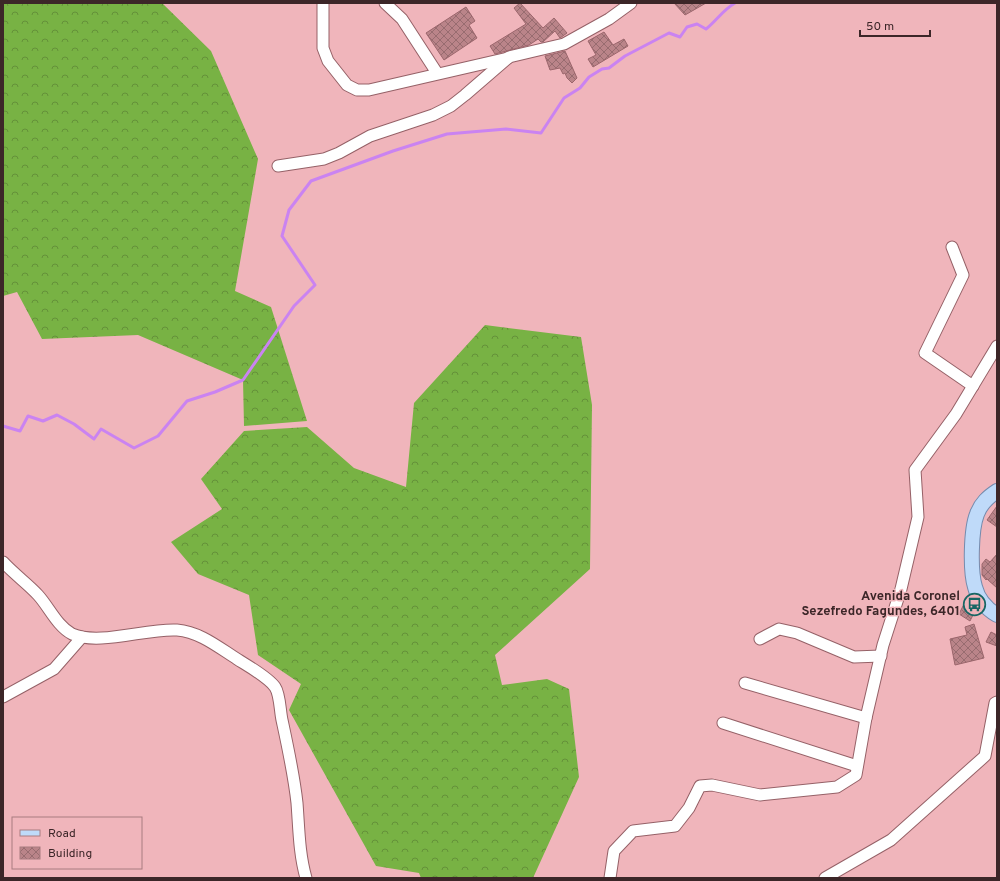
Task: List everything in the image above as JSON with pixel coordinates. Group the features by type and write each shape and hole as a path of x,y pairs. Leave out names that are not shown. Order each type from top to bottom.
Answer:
{"main road":[{"path":"997,491 986,499 977,514 973,535 972,562 974,586 982,602 997,615"}],"street":[{"path":"323,3 322,48 328,61 347,85 357,90 369,90 564,44 609,19 630,3"},
{"path":"385,3 402,19 437,73"},
{"path":"278,166 324,159 339,153 370,136 433,115 451,106 465,96 509,57"},
{"path":"952,247 963,275 925,353 973,386"},
{"path":"610,878 614,851 633,831 675,826 689,808 700,786 712,785 760,795 836,787 856,775 866,718 881,656 901,589 918,517 915,470 956,414 997,346"},
{"path":"3,562 38,595 61,625 72,633 82,637 120,636 176,630 192,633 214,644 242,662 268,680 275,687 290,758 297,804 300,850 306,878"},
{"path":"760,639 779,629 797,633 854,657 881,656"},
{"path":"3,696 54,669 82,637"},
{"path":"745,683 866,718"},
{"path":"825,878 891,840 985,756 995,703 997,702"},
{"path":"723,723 857,766"}],"green space":[{"path":"3,3 162,3 211,51 258,159 235,291 271,307 307,421 244,426 243,380 138,335 42,339 17,292 3,296"},
{"path":"485,325 581,337 592,405 590,569 495,655 502,685 547,679 569,689 579,777 533,878 421,878 419,873 376,866 289,710 301,684 258,655 249,595 198,574 171,542 222,509 201,479 244,431 307,427 354,468 406,487 414,403"}],"building":[{"path":"520,3 543,28 554,18 567,33 560,38 555,31 543,42 538,39 529,45 495,54 490,46 526,24 514,8"},
{"path":"674,3 706,3 685,15"},
{"path":"466,7 475,21 469,25 477,38 444,60 426,33"},
{"path":"604,32 613,45 624,39 628,46 593,67 588,59 596,55 588,41"},
{"path":"565,51 577,78 572,83 567,78 565,73 563,74 560,68 550,70 545,56"},
{"path":"997,506 997,527 987,520"},
{"path":"997,554 997,588 982,575 982,564 986,559 990,562"},
{"path":"964,604 975,611 970,621 959,614"},
{"path":"974,624 984,658 955,665 950,639 967,635 965,627"},
{"path":"991,632 997,635 997,646 986,642"}],"waterway":[{"path":"3,426 20,431 28,416 43,421 57,415 74,424 94,439 101,429 134,448 158,436 187,401 215,392 243,380 294,306 315,285 282,236 289,210 311,181 393,151 447,134 506,129 541,133 564,98 580,88 589,77 602,69 609,68 625,56 669,33 680,37 687,27 697,24 706,29 735,3"}],"place":[{"name":"Avenida Coronel Sezefredo Fagundes, 6401","path":"975,604"}]}
